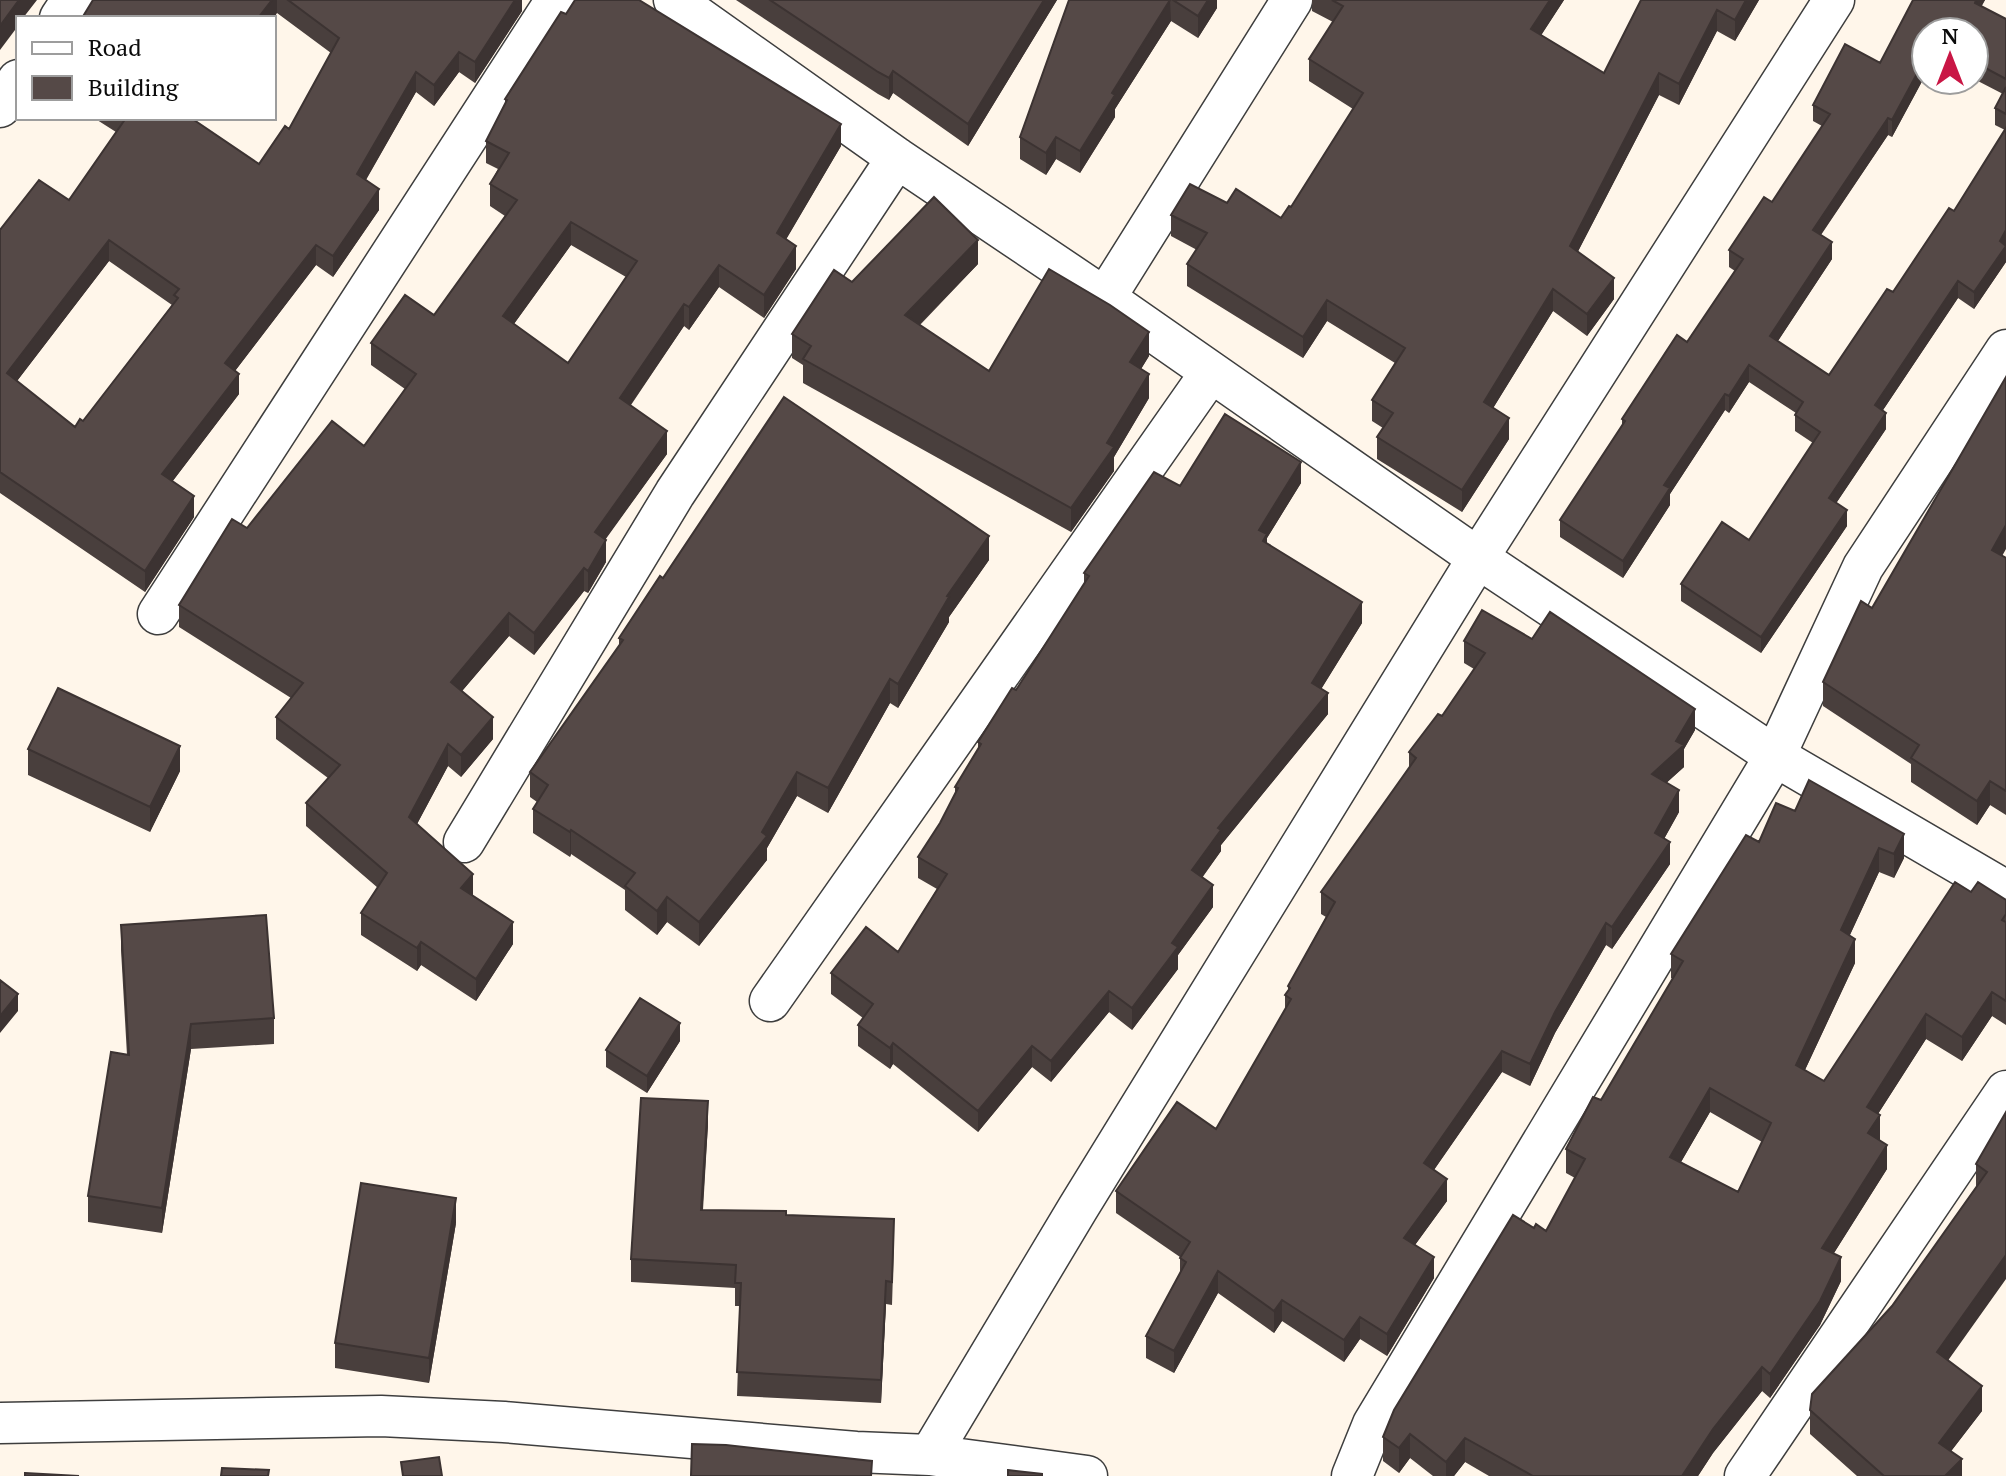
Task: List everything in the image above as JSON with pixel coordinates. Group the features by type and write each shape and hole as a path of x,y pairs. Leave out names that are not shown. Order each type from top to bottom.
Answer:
{"street":[{"path":"158,614 556,0"},
{"path":"674,0 897,158 1105,298 1478,558 1775,756 2006,891"},
{"path":"1105,298 1217,67 1269,0"},
{"path":"1105,298 1292,0"},
{"path":"930,1455 1078,1208 1478,558 1834,0"},
{"path":"0,107 16,83"},
{"path":"464,842 675,493 897,158"},
{"path":"1352,1476 1373,1424 1775,756 1863,567 2006,350"},
{"path":"770,1001 1211,372"},
{"path":"1745,1476 2006,1091"},
{"path":"0,1423 381,1416 504,1422 856,1452 930,1455 1087,1476"}],"building":[{"path":"0,0 19,0 0,26"},
{"path":"93,0 272,0 260,16 83,16"},
{"path":"288,0 515,0 475,62 459,52 434,85 416,72 357,174 379,189 333,256 316,245 225,363 239,374 162,474 194,496 145,571 0,472 0,230 39,180 69,200 125,120 194,120 259,164 285,126 289,129 339,38","holes":["109,240 179,289 174,295 178,298 83,421 80,419 75,427 7,373"]},
{"path":"575,0 639,0 841,124 777,233 796,246 764,295 719,265 689,307 684,304 620,398 667,431 595,532 606,540 588,571 584,568 534,633 509,613 451,682 493,717 461,755 448,744 409,817 473,874 461,888 513,922 476,979 421,942 417,948 361,913 387,873 306,803 340,765 276,717 303,683 179,605 232,519 247,528 332,421 364,446 416,374 371,343 405,295 434,315 517,200 490,184 509,153 486,141 505,99 561,12 566,14","holes":["571,222 637,261 568,363 503,316"]},
{"path":"770,0 1044,0 968,124 893,71 889,78 878,72"},
{"path":"1069,0 1170,0 1080,151 1056,137 1046,153 1020,137"},
{"path":"1173,0 1208,0 1198,16"},
{"path":"1332,0 1550,0 1531,29 1604,73 1641,0 1746,0 1735,20 1717,10 1679,84 1659,73 1570,246 1614,278 1587,314 1553,289 1484,402 1509,418 1462,490 1377,437 1393,413 1372,400 1405,348 1327,300 1303,337 1187,264 1207,233 1171,215 1190,184 1227,203 1236,189 1281,218 1291,207 1363,93 1309,59 1343,6"},
{"path":"1913,0 1976,0 1975,3 2006,19 2006,79 1990,70 1990,16 1910,16 1910,87 1892,120 1888,118 1813,230 1832,242 1770,336 1829,375 1887,289 1893,292 1949,208 1954,211 2006,128 2006,230 2000,241 2006,246 1974,292 1958,281 1875,405 1886,413 1829,498 1847,510 1761,637 1681,584 1722,522 1749,540 1820,432 1795,415 1803,402 1749,365 1729,396 1725,394 1664,485 1670,488 1623,561 1560,520 1677,335 1687,342 1743,259 1729,250 1764,197 1772,202 1830,114 1813,105 1845,44 1880,63"},
{"path":"2006,87 2006,114 1995,108"},
{"path":"934,197 978,240 905,315 989,371 1049,269 1149,332 1130,362 1149,374 1107,443 1114,447 1071,508 803,359 811,346 792,334 834,270 852,282"},
{"path":"2006,377 2006,525 1992,550 2006,558 2006,791 1990,781 1977,801 1911,758 1919,745 1823,682 1861,601 1872,608"},
{"path":"784,397 989,536 947,596 898,684 890,679 828,788 797,772 762,832 767,836 699,922 667,897 657,911 625,886 635,873 571,830 533,809 548,785 530,772 623,640 619,638 660,576 663,578"},
{"path":"1225,414 1301,462 1259,530 1267,534 1263,541 1362,602 1312,683 1328,693 1218,828 1221,830 1192,870 1213,885 1172,943 1178,947 1132,1008 1109,991 1051,1061 1032,1046 978,1111 893,1043 890,1048 858,1025 873,1004 831,973 866,927 898,952 947,874 918,857 940,823 958,788 955,787 981,744 978,742 1012,688 1016,690 1089,576 1084,573 1154,472 1180,486"},
{"path":"1482,610 1532,639 1550,612 1695,709 1676,741 1684,745 1652,774 1679,790 1655,833 1670,842 1612,927 1606,923 1555,1012 1530,1064 1502,1051 1424,1163 1447,1179 1404,1238 1434,1257 1387,1334 1360,1317 1344,1340 1282,1300 1274,1311 1218,1271 1174,1351 1146,1336 1186,1262 1180,1258 1190,1242 1116,1191 1177,1102 1216,1129 1291,999 1285,995 1290,988 1288,986 1335,902 1321,892 1416,758 1409,752 1438,714 1442,716 1485,653 1464,641"},
{"path":"58,688 180,746 150,807 28,749"},
{"path":"1809,780 1904,834 1894,854 1879,848 1841,930 1855,939 1796,1065 1824,1081 1955,882 1971,892 1978,882 2006,900 2006,914 2002,920 2006,922 2006,1001 1992,992 1962,1037 1926,1014 1867,1107 1880,1115 1868,1133 1887,1145 1822,1248 1841,1257 1820,1301 1770,1374 1762,1367 1713,1429 1682,1476 1533,1476 1465,1438 1446,1462 1410,1434 1399,1448 1383,1437 1394,1410 1513,1215 1534,1228 1536,1224 1546,1231 1585,1159 1566,1149 1593,1097 1601,1100 1683,961 1671,954 1746,835 1759,842 1776,803 1795,811","holes":["1710,1088 1771,1123 1738,1192 1670,1157"]},
{"path":"266,915 274,1018 191,1024 162,1208 88,1196 111,1052 129,1055 121,925"},
{"path":"0,980 18,994 0,1016"},
{"path":"640,998 680,1023 647,1076 606,1050"},
{"path":"641,1098 708,1101 701,1210 786,1211 786,1215 894,1219 892,1282 886,1281 881,1380 737,1372 741,1283 735,1283 736,1265 631,1259"},
{"path":"2006,1112 2006,1255 1937,1352 1982,1386 1939,1443 1962,1459 1945,1476 1884,1476 1810,1410 1812,1394 1892,1306 1987,1172 1976,1164"},
{"path":"361,1183 456,1198 429,1358 335,1343"},
{"path":"692,1444 872,1461 871,1476 691,1476"},
{"path":"439,1457 442,1476 403,1476 401,1462"},
{"path":"222,1468 269,1470 268,1476 221,1476"},
{"path":"1008,1470 1042,1474 1042,1476 1008,1476"},
{"path":"25,1473 79,1476 25,1476"}]}
